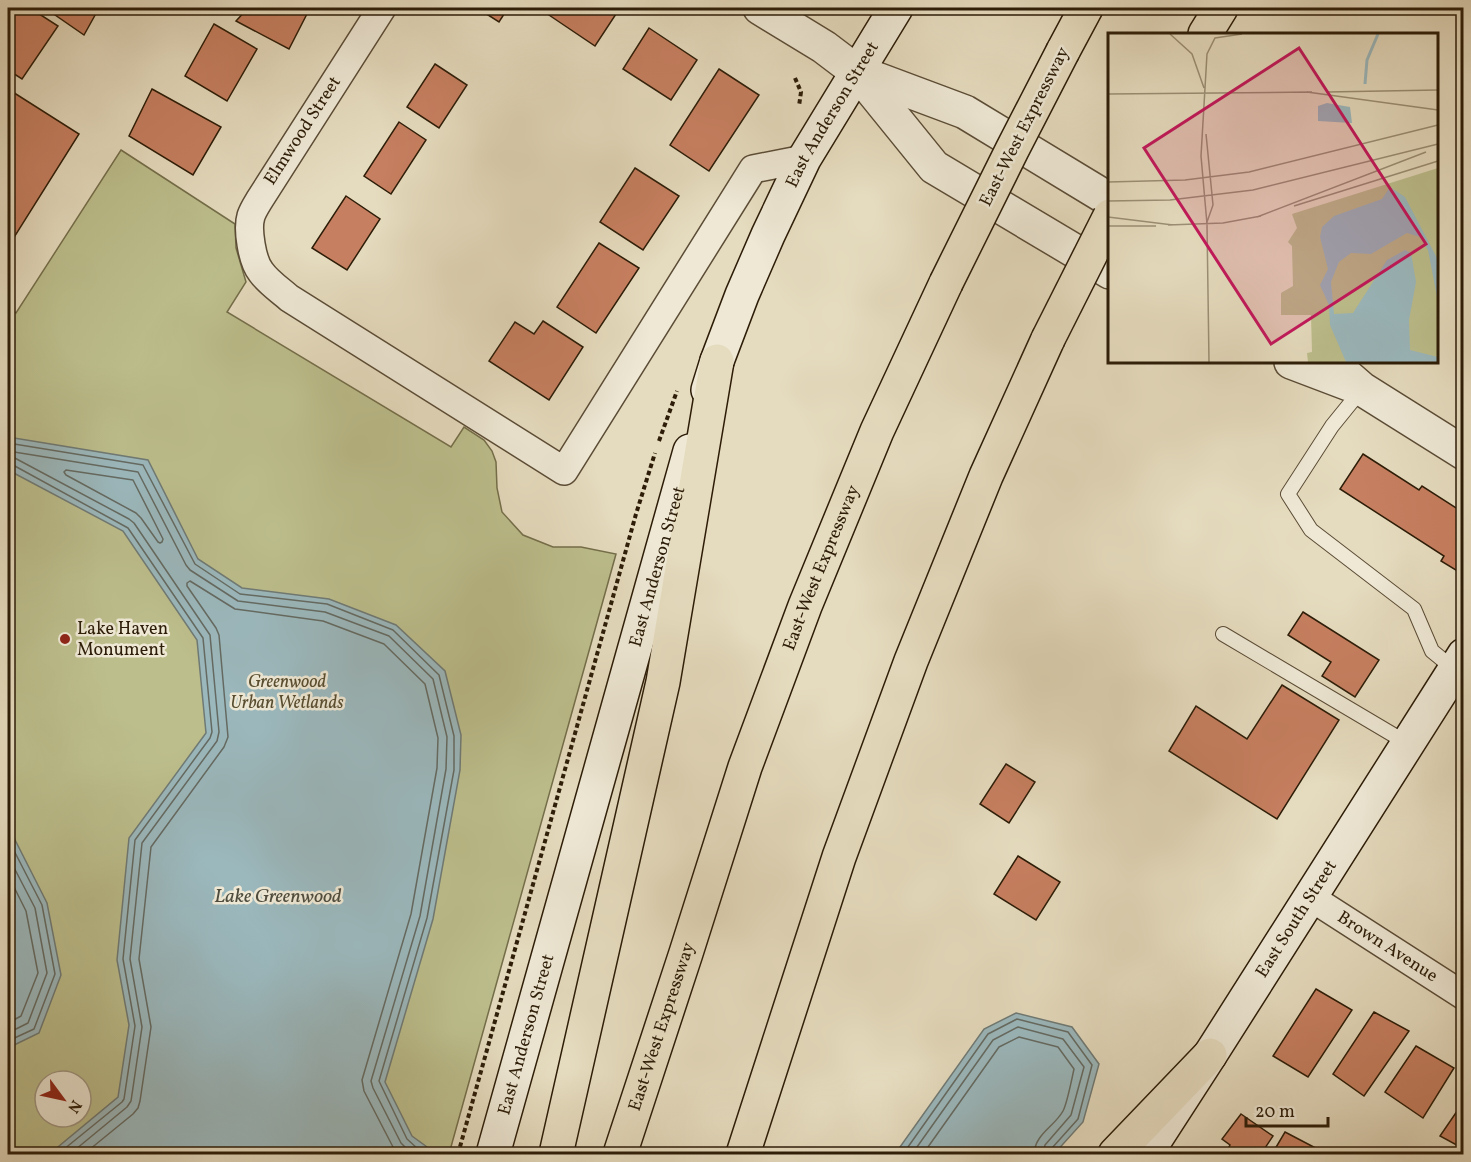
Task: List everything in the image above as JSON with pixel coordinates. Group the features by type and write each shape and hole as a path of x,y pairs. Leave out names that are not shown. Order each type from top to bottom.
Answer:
{"highway":[{"name":"East-West Expressway","path":"620,1155 745,767 805,606 877,431 946,283 1086,8"},
{"path":"1206,33 1221,8"},
{"path":"743,1155 838,857 910,661 986,476 1048,339 1108,220"},
{"path":"556,1155 663,682 717,361"},
{"path":"1115,1155 1210,1055"}],"main road":[{"path":"760,8 824,47 857,72 934,167 1108,271"},
{"name":"East Anderson Street","path":"494,1155 717,361 746,285 804,159 896,8"},
{"path":"857,72 965,112 1108,199"},
{"path":"1294,363 1362,389"},
{"path":"1332,363 1362,389 1464,453"},
{"name":"East South Street","path":"1146,1155 1455,669"}],"street":[{"name":"Elmwood Street","path":"382,8 250,218 250,236 255,262 266,278 289,298 564,471 753,168 804,159"},
{"name":"Brown Avenue","path":"1310,897 1464,996"}],"lane":[{"path":"1362,389 1332,426 1288,494 1311,530 1414,609 1432,651 1455,669"},
{"path":"1223,634 1407,743"}],"green space":[{"name":"Greenwood Urban Wetlands","path":"121,150 235,224 236,248 246,282 227,312 451,447 464,427 484,440 496,462 497,488 502,512 523,535 553,547 581,547 616,554 449,1154 8,1154 8,308 16,313"}],"water":[{"name":"Lake Greenwood","path":"8,437 148,460 198,559 242,588 329,599 396,625 445,671 461,735 460,770 433,919 385,1082 412,1136 427,1147 424,1154 8,1154 8,1152 53,1151 79,1129 93,1129 93,1118 118,1097 129,1025 117,960 129,838 206,733 197,640 123,531 8,470"},
{"path":"8,826 47,903 61,975 39,1033 8,1048"},
{"path":"1016,1013 1072,1027 1099,1064 1083,1122 1054,1154 895,1154 984,1029"}],"building":[{"path":"8,8 30,8 58,26 22,79 8,70"},
{"path":"45,8 99,8 84,35"},
{"path":"248,8 310,8 289,49 236,21"},
{"path":"477,8 508,8 499,22"},
{"path":"541,8 613,8 618,11 595,46"},
{"path":"214,24 257,49 227,101 185,76"},
{"path":"649,28 697,60 671,100 623,69"},
{"path":"435,64 467,85 439,128 407,107"},
{"path":"719,69 759,95 709,171 670,145"},
{"path":"8,89 79,134 8,247"},
{"path":"152,89 221,127 193,175 129,136"},
{"path":"399,122 426,140 391,194 364,176"},
{"path":"635,168 679,196 643,250 600,222"},
{"path":"346,196 380,219 347,270 312,248"},
{"path":"599,243 639,268 596,333 557,307"},
{"path":"543,321 583,347 549,400 489,361 515,322 534,334"},
{"path":"1363,454 1419,490 1422,486 1464,513 1464,575 1441,561 1444,556 1340,489"},
{"path":"1303,612 1379,660 1355,697 1322,676 1331,662 1288,635"},
{"path":"1282,685 1339,720 1277,819 1169,751 1196,706 1247,739"},
{"path":"1006,764 1035,782 1009,823 980,804"},
{"path":"1018,856 1060,882 1036,920 994,894"},
{"path":"1316,989 1352,1010 1308,1077 1273,1056"},
{"path":"1374,1012 1409,1031 1364,1096 1333,1074"},
{"path":"1416,1046 1454,1068 1423,1118 1385,1092"},
{"path":"1464,1101 1464,1149 1440,1136"},
{"path":"1241,1114 1273,1136 1261,1154 1225,1154 1230,1145 1222,1139"},
{"path":"1285,1132 1327,1154 1272,1154"}],"place":[{"name":"Lake Haven Monument","path":"65,639"}]}
